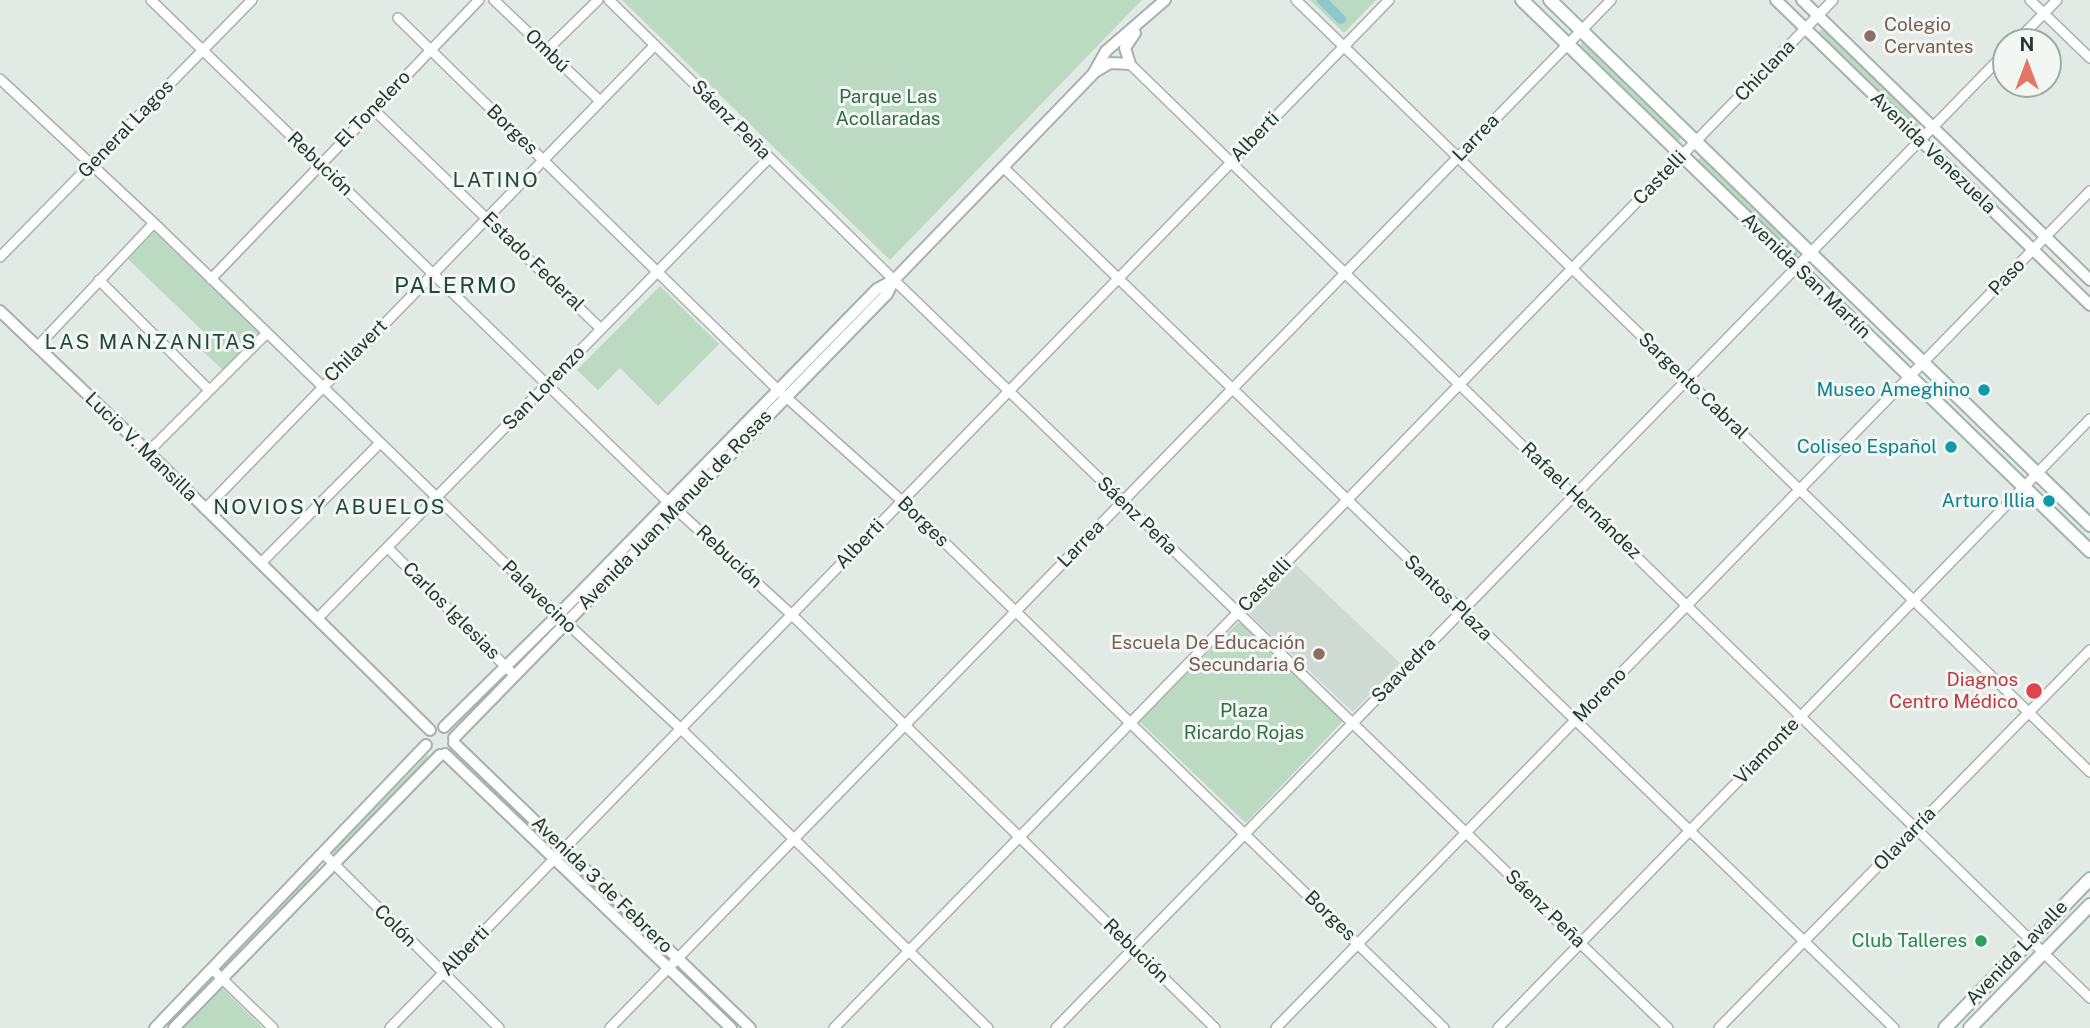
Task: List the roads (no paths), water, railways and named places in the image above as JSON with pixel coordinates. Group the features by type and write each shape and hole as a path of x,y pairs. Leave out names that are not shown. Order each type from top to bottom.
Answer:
{"main road":[{"name":"Avenida San Martín","path":"1522,0 2090,551"},
{"name":"Avenida San Martín","path":"1550,0 2090,525"},
{"name":"Avenida Lavalle","path":"1945,1028 2090,879"},
{"name":"Avenida Lavalle","path":"1970,1028 2090,905"}],"street":[{"name":"Rebución","path":"150,0 672,506 792,615 1215,1028"},
{"name":"General Lagos","path":"0,257 252,0"},
{"name":"El Tonelero","path":"211,279 479,0"},
{"name":"Ombú","path":"494,0 600,101"},
{"path":"547,50 598,0"},
{"name":"Sáenz Peña","path":"609,0 894,281 1668,1028"},
{"name":"Avenida Juan Manuel de Rosas","path":"727,449 786,397 887,294 894,281 1093,74 1106,51 1165,0"},
{"name":"Sargento Cabral","path":"1296,0 2090,772"},
{"name":"Alberti","path":"390,1028 1389,0"},
{"name":"Larrea","path":"610,1028 1611,0"},
{"name":"Avenida Venezuela","path":"1776,0 2090,305"},
{"name":"Avenida Venezuela","path":"1802,0 2090,280"},
{"name":"Chiclana","path":"1696,141 1833,0"},
{"path":"2030,0 2090,58"},
{"path":"2030,28 2057,0"},
{"path":"1093,74 1110,63 1130,64 1125,48 1149,16"},
{"name":"Borges","path":"398,18 777,389 902,501 1444,1028"},
{"name":"Chilavert","path":"205,509 321,386 655,45"},
{"name":"Rafael Hernández","path":"1130,64 2090,998"},
{"name":"Saavedra","path":"1056,1028 1992,66"},
{"name":"Palavecino","path":"0,79 154,223 562,619 681,729 988,1028"},
{"name":"Estado Federal","path":"373,109 488,217 601,329"},
{"name":"Castelli","path":"834,1028 1696,141"},
{"name":"San Lorenzo","path":"318,618 769,158"},
{"name":"Santos Plaza","path":"1003,167 1894,1028"},
{"name":"Paso","path":"1923,363 2090,191"},
{"path":"37,347 154,223"},
{"path":"99,281 209,390"},
{"name":"Avenida Juan Manuel de Rosas","path":"444,727 510,671 727,449 777,389 877,289 894,281"},
{"name":"Lucio V. Mansilla","path":"0,312 148,452 430,730"},
{"path":"148,452 267,333"},
{"name":"Moreno","path":"1276,1028 1923,363"},
{"name":"Viamonte","path":"1498,1028 2090,419"},
{"path":"261,563 380,443"},
{"name":"Carlos Iglesias","path":"388,548 510,671"},
{"name":"Olavarría","path":"1719,1028 2090,650"},
{"name":"Avenida Juan Manuel de Rosas","path":"454,741 510,671"},
{"path":"155,1028 426,745 430,730 444,727 454,741 443,754 332,863 174,1028"},
{"name":"Avenida 3 de Febrero","path":"454,741 750,1028"},
{"path":"426,745 431,752 443,754"},
{"name":"Avenida 3 de Febrero","path":"443,754 556,857 731,1028"},
{"name":"Colón","path":"323,853 499,1028"},
{"path":"212,969 273,1028"}],"waterway":[{"path":"1322,0 1341,19"}],"place":[{"name":"Colegio Cervantes","path":"1870,36"},
{"name":"Museo Ameghino","path":"1984,390"},
{"name":"Coliseo Español","path":"1951,447"},
{"name":"Arturo Illia","path":"2049,501"},
{"name":"Escuela De Educación Secundaria 6","path":"1319,654"},
{"name":"Diagnos Centro Médico","path":"2034,691"},
{"name":"Club Talleres","path":"1981,941"}],"district":[{"name":"LATINO","path":"496,181"},
{"name":"PALERMO","path":"456,286"},
{"name":"LAS MANZANITAS","path":"151,343"},
{"name":"NOVIOS Y ABUELOS","path":"330,508"}],"park label":[{"name":"Parque Las Acollaradas","path":"888,108"},
{"name":"Plaza Ricardo Rojas","path":"1244,722"}]}
